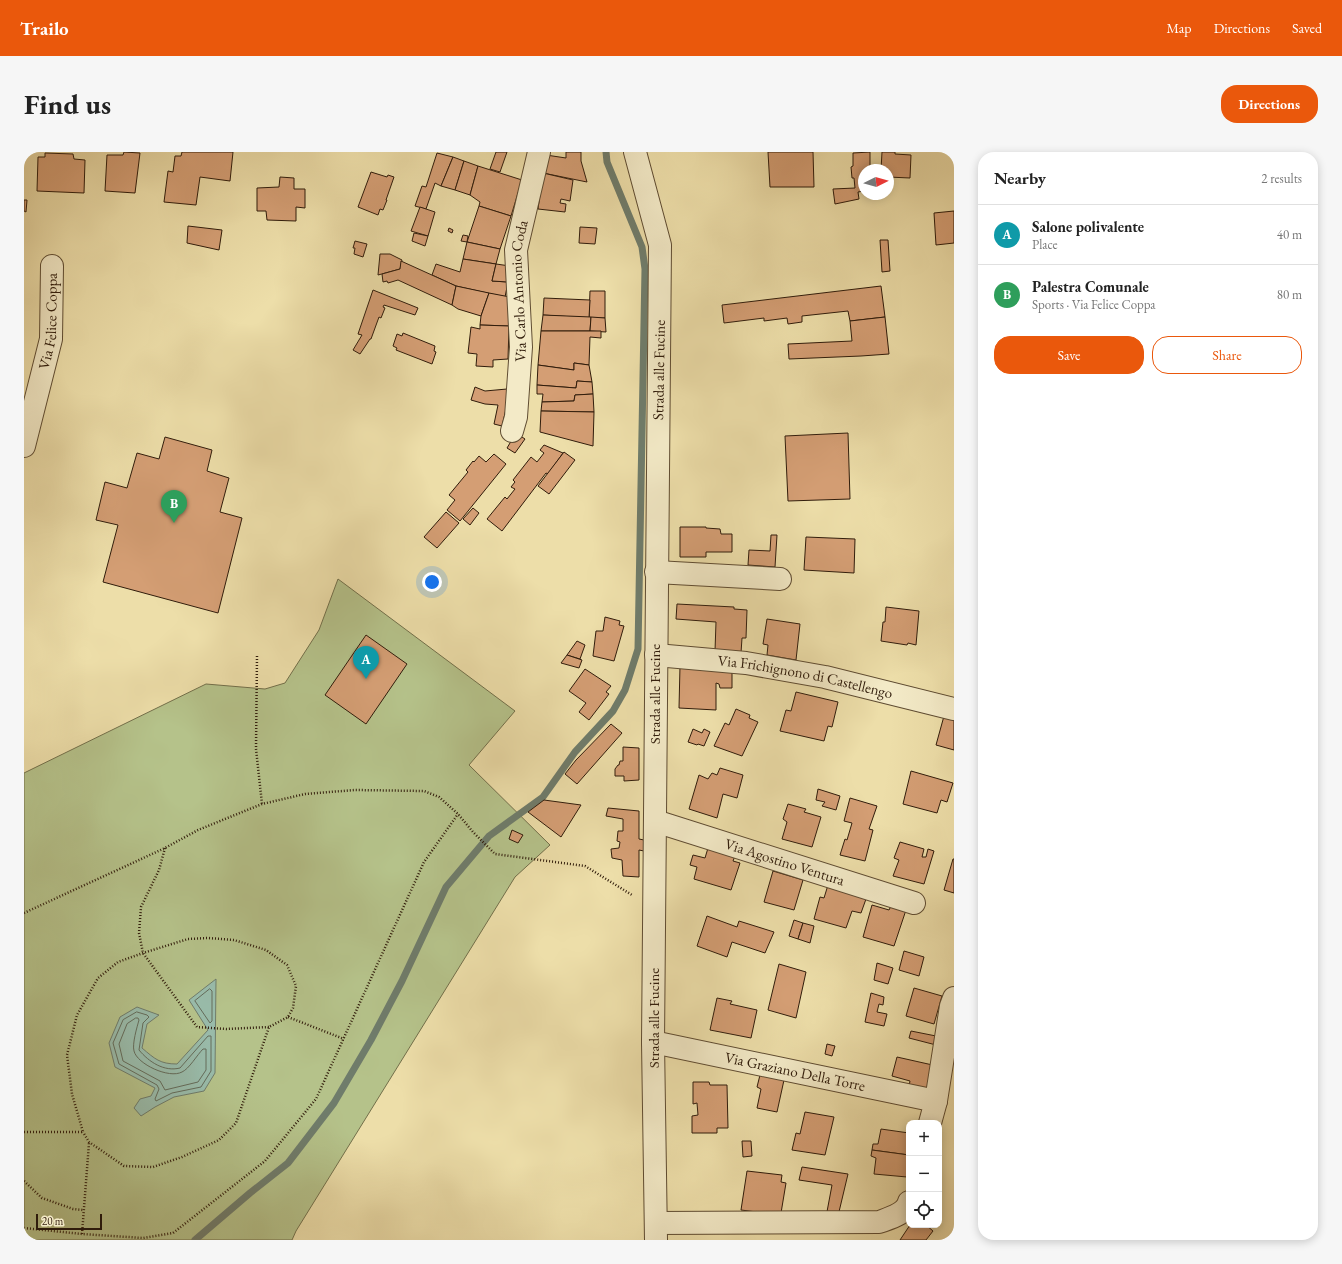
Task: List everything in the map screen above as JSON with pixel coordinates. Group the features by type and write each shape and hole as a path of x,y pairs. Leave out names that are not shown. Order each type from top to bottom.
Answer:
{"street":[{"name":"Via Carlo Antonio Coda","path":"512,431 516,417 521,347 516,250 539,152"},
{"name":"Strada alle Fucine","path":"635,152 660,245 653,1042 656,1231"},
{"name":"Via Felice Coppa","path":"24,446 51,339 52,266"},
{"path":"656,572 780,579"},
{"name":"Via Frichignono di Castellengo","path":"656,655 746,663 776,668 825,677 954,709"},
{"name":"Via Agostino Ventura","path":"655,821 914,903"},
{"path":"931,1120 936,1101 951,1006 954,998"},
{"name":"Via Graziano Della Torre","path":"653,1042 936,1101"},
{"path":"656,1231 879,1222 897,1215 906,1208"}],"path":[{"path":"257,656 256,749 262,804"},
{"path":"24,913 166,848 198,830 262,804 305,794 355,790 424,790 439,797 458,814 473,832 495,854 585,866 654,909"},
{"path":"24,1228 143,1238 173,1233 265,1161 316,1099 424,862 458,814"},
{"path":"166,848 159,870 141,907 139,933 143,952 197,1027 226,1029 269,1027 288,1017 293,1008 296,986 287,965 266,950 234,940 208,938 188,939 143,952 118,962 98,978 77,1015 67,1055 72,1094 83,1132 89,1142 124,1166 153,1168 220,1140 236,1124 269,1027"},
{"path":"288,1017 344,1039"},
{"path":"24,1132 83,1132"},
{"path":"82,1234 89,1142"},
{"path":"24,1182 42,1198 73,1209 83,1210"}],"green space":[{"path":"338,579 515,711 469,765 550,845 515,877 296,1231 292,1240 24,1240 24,773 206,684 265,689 285,683 319,630"}],"water":[{"path":"216,979 215,1073 204,1091 174,1097 141,1116 134,1108 140,1099 151,1096 155,1088 115,1067 109,1043 120,1017 137,1007 159,1015 147,1024 142,1048 162,1062 177,1064 208,1030 189,1000"}],"building":[{"path":"124,152 140,153 135,193 105,191 107,155 123,155"},
{"path":"182,152 233,152 230,181 200,177 196,205 164,202 168,171 173,172 175,156 181,156"},
{"path":"496,152 507,152 500,172 490,169"},
{"path":"566,152 581,152 581,161 587,182 543,173 546,155 566,158"},
{"path":"768,152 813,152 814,187 770,187"},
{"path":"870,152 870,164 858,164 858,199 835,204 833,189 855,188 851,167 853,166 853,153"},
{"path":"882,152 895,152 895,154 911,155 910,178 894,177 894,164 881,164"},
{"path":"45,153 73,154 74,159 85,160 84,193 37,191 38,157 45,157"},
{"path":"437,153 453,157 441,186 435,183 426,209 415,206 422,186 426,187"},
{"path":"453,157 464,161 455,190 441,186"},
{"path":"464,161 478,166 470,195 455,190"},
{"path":"478,166 522,180 511,216 479,206 480,202 470,195"},
{"path":"371,172 387,177 388,175 394,177 383,210 380,209 378,215 358,207"},
{"path":"543,173 573,180 570,201 561,199 560,203 566,204 565,212 538,209"},
{"path":"280,177 294,178 294,189 305,189 305,208 296,207 296,221 267,220 266,211 257,211 257,188 279,187"},
{"path":"24,200 27,200 26,212 24,211"},
{"path":"479,206 511,216 500,249 467,242"},
{"path":"420,207 435,212 428,236 411,231"},
{"path":"954,211 954,243 936,245 934,213"},
{"path":"188,226 222,230 219,250 187,243"},
{"path":"580,227 597,228 595,244 579,243"},
{"path":"449,228 453,230 452,233 448,231"},
{"path":"414,233 428,236 425,246 412,241"},
{"path":"463,235 468,236 467,242 461,241"},
{"path":"880,240 888,240 890,271 882,272"},
{"path":"355,241 367,244 363,257 354,254 355,248 353,248"},
{"path":"467,242 500,249 496,264 463,259"},
{"path":"380,254 390,254 402,260 400,269 378,275"},
{"path":"463,259 496,264 492,281 508,282 505,297 456,286 432,275 436,264 460,272"},
{"path":"401,261 456,286 452,305 398,280 388,283 387,281 383,282 382,274 400,269"},
{"path":"496,264 510,266 508,282 492,281"},
{"path":"456,286 489,293 481,316 458,309 452,305"},
{"path":"881,286 885,317 850,321 848,311 802,316 802,322 788,324 787,318 764,321 764,318 724,323 722,305"},
{"path":"373,290 418,308 415,315 384,305 383,307 385,308 381,318 379,317 371,339 360,354 353,350 362,335 358,334"},
{"path":"590,291 605,291 605,318 589,318"},
{"path":"489,293 510,297 509,326 480,325 481,316"},
{"path":"544,298 590,300 589,318 543,315"},
{"path":"543,315 591,317 590,331 541,331"},
{"path":"591,317 605,318 606,332 590,331"},
{"path":"885,317 889,354 789,359 788,344 852,341 850,321"},
{"path":"480,325 509,326 508,359 493,360 493,367 476,366 477,354 468,353 471,327 480,329"},
{"path":"541,331 601,331 601,338 590,337 589,365 574,363 574,370 538,365"},
{"path":"403,333 435,346 434,351 436,352 432,364 396,350 397,348 393,346 397,334 402,336"},
{"path":"574,363 589,365 592,382 577,381 576,388 537,385 538,365 574,370"},
{"path":"577,381 592,382 593,394 575,395 574,401 542,402 543,394 537,394 537,385 576,388"},
{"path":"475,387 485,391 507,389 507,405 502,426 494,424 498,405 485,404 471,400"},
{"path":"593,394 594,412 541,411 542,402 574,401 575,395"},
{"path":"541,411 594,412 593,446 540,432"},
{"path":"516,433 525,439 515,453 507,448"},
{"path":"848,433 850,499 788,501 785,436"},
{"path":"165,437 212,450 207,471 229,478 220,512 242,518 218,613 103,582 118,525 96,520 105,482 127,488 137,453 159,459"},
{"path":"544,445 563,453 502,531 487,519 505,497 507,499 515,489 511,487 515,482 513,480 531,457 537,462 544,453 540,450"},
{"path":"564,452 575,460 549,494 538,486"},
{"path":"494,454 506,464 460,521 447,510 455,500 449,495 468,472 466,470 473,461 474,462 479,456 486,462"},
{"path":"473,508 479,513 470,525 463,519"},
{"path":"446,512 459,523 437,548 424,537"},
{"path":"680,527 706,527 720,529 721,534 732,534 732,552 706,552 706,557 680,557"},
{"path":"771,535 777,535 775,567 748,565 749,550 770,551"},
{"path":"806,537 855,539 854,573 804,570"},
{"path":"677,604 734,607 734,609 747,610 746,638 742,638 741,653 715,651 716,622 676,619"},
{"path":"886,607 919,611 916,645 881,641"},
{"path":"605,617 620,621 619,625 624,626 614,661 593,656 596,631 603,631"},
{"path":"767,619 800,624 796,660 767,655 768,645 763,644"},
{"path":"366,635 407,664 366,724 325,695"},
{"path":"577,641 585,645 580,659 567,655"},
{"path":"567,655 582,660 579,668 561,663"},
{"path":"680,666 732,670 732,688 720,688 719,684 716,683 716,710 679,708"},
{"path":"585,669 611,686 606,692 609,694 589,720 579,712 586,703 569,691"},
{"path":"796,692 838,702 832,727 828,726 824,741 780,731 786,710 791,711"},
{"path":"736,709 750,715 749,718 758,722 742,756 714,746 725,723 729,725"},
{"path":"944,716 954,719 954,750 936,745"},
{"path":"611,724 622,733 577,784 565,774 576,760"},
{"path":"693,729 702,733 704,729 710,732 704,746 688,742"},
{"path":"623,747 639,748 639,780 624,781 624,776 615,776 615,769 619,765 620,761 623,761"},
{"path":"720,768 743,775 737,798 723,794 717,818 689,809 699,775 708,779 712,773 717,775"},
{"path":"911,771 953,783 947,802 941,800 937,813 903,804"},
{"path":"818,789 840,796 836,810 822,806 825,802 816,800"},
{"path":"850,798 877,806 869,829 873,830 865,861 840,855 845,839 847,840 852,823 844,821"},
{"path":"544,800 581,805 561,837 528,812"},
{"path":"788,804 806,809 804,812 821,817 812,847 782,839 787,822 783,819"},
{"path":"608,808 639,811 639,839 644,840 644,851 639,850 639,877 623,876 622,860 612,858 611,849 619,848 620,842 617,841 618,831 623,831 623,819 606,816"},
{"path":"512,830 523,835 518,843 509,839"},
{"path":"900,842 924,849 922,857 926,857 928,849 934,851 924,884 893,876 899,860 894,858"},
{"path":"708,848 735,856 733,861 740,863 731,890 694,879 697,867 690,865 693,855 705,858"},
{"path":"954,859 954,893 944,890"},
{"path":"773,871 803,880 794,910 764,902"},
{"path":"828,885 866,899 861,913 852,911 846,928 814,919 820,897 824,898"},
{"path":"872,905 889,910 891,906 906,910 894,946 863,937"},
{"path":"707,916 737,927 739,921 774,932 765,953 732,942 727,957 697,946"},
{"path":"794,920 803,923 798,939 789,936"},
{"path":"803,923 814,926 810,943 798,939"},
{"path":"904,951 924,957 919,976 899,970"},
{"path":"877,963 893,968 888,984 874,980"},
{"path":"779,964 806,972 796,1018 768,1010"},
{"path":"914,988 942,996 934,1024 906,1016"},
{"path":"871,993 884,997 883,1005 879,1004 877,1012 887,1014 884,1026 865,1022"},
{"path":"717,998 732,1001 730,1004 757,1010 751,1038 710,1030"},
{"path":"911,1031 941,1037 940,1046 909,1038"},
{"path":"827,1044 835,1046 832,1056 825,1054"},
{"path":"897,1057 937,1066 932,1095 908,1091 910,1081 892,1076"},
{"path":"760,1075 784,1080 777,1112 757,1108 761,1089 757,1087"},
{"path":"693,1082 709,1082 710,1085 727,1085 728,1128 717,1128 717,1133 692,1133 692,1116 698,1115 697,1103 693,1104"},
{"path":"805,1112 834,1117 825,1155 792,1150 796,1133 800,1134"},
{"path":"881,1129 906,1133 906,1155 872,1150 873,1144 878,1144"},
{"path":"742,1141 751,1141 752,1156 743,1157"},
{"path":"872,1150 906,1155 906,1177 874,1174 876,1158 871,1156"},
{"path":"802,1167 848,1174 838,1216 826,1217 832,1185 799,1180"},
{"path":"747,1171 782,1175 781,1182 786,1183 781,1213 741,1210"},
{"path":"908,1228 930,1228 933,1231 926,1240 900,1240"}],"waterway":[{"path":"195,1240 288,1163 334,1103 371,1040 402,981 446,887 489,836 543,797 575,752 613,711 625,690 638,649 645,269 642,247 607,162 606,152"}],"place":[{"name":"Palestra Comunale","path":"174,523"},
{"name":"Salone polivalente","path":"366,679"}]}
